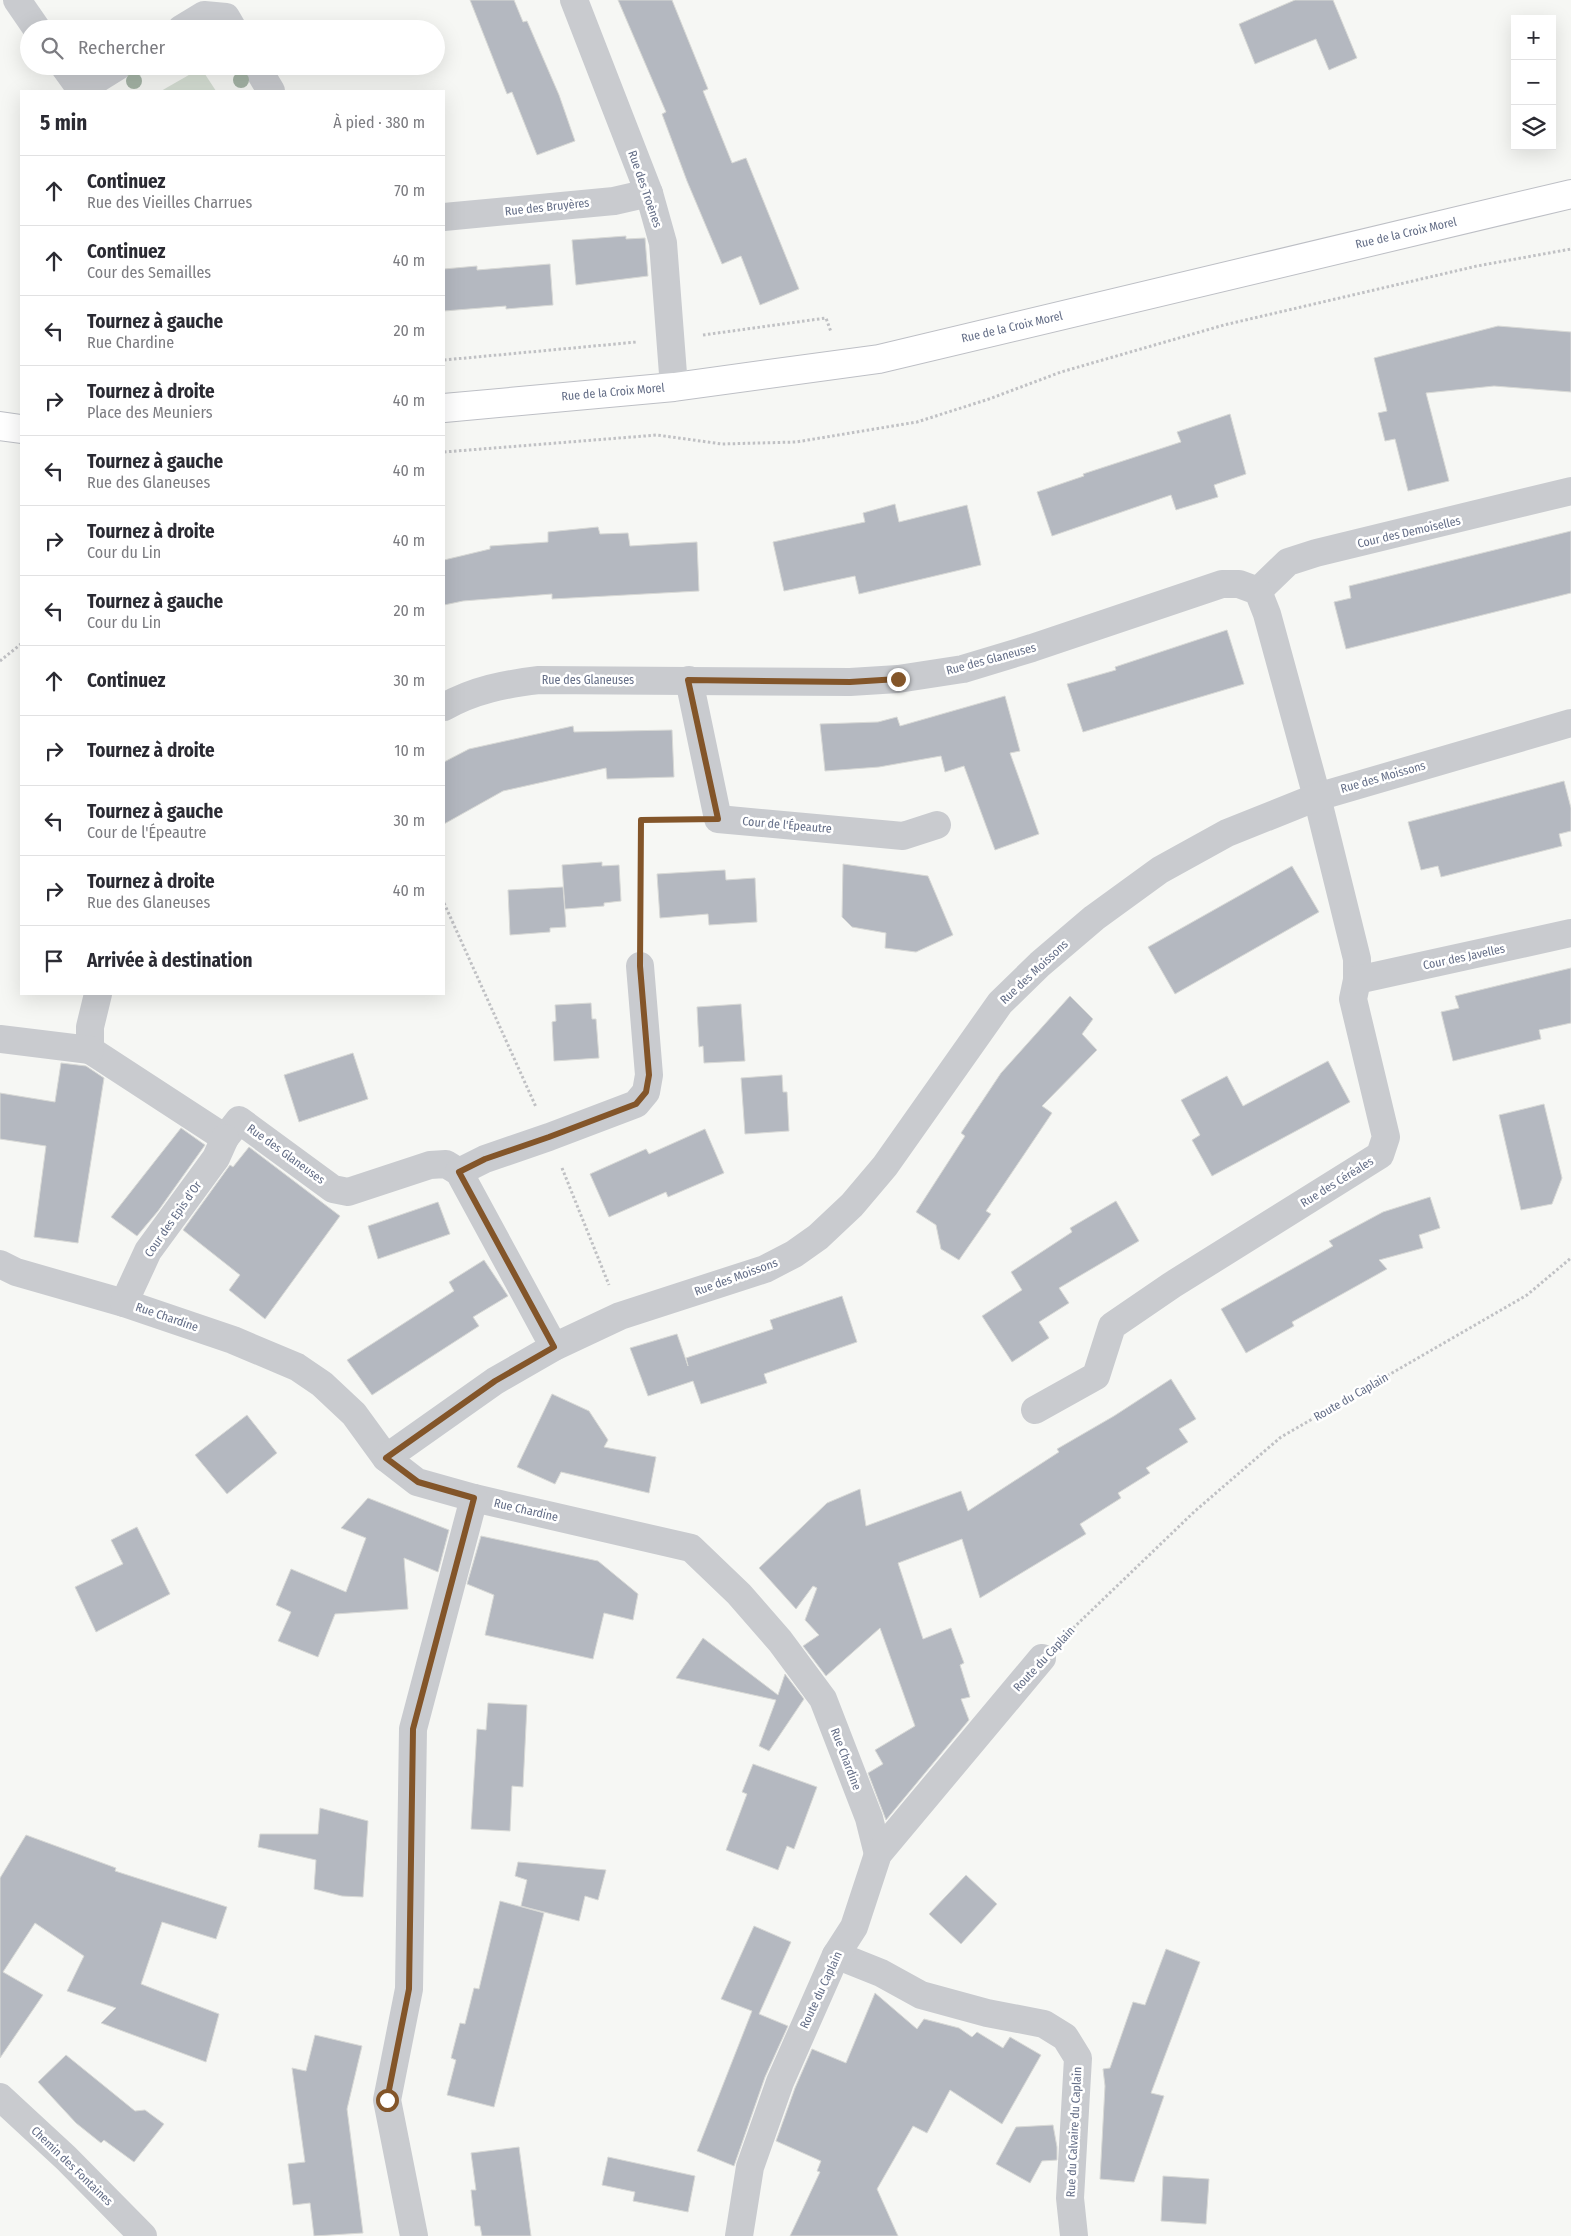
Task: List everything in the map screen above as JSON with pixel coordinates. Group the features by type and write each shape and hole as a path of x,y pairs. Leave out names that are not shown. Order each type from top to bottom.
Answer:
{"main road":[{"name":"Rue de la Croix Morel","path":"445,408 674,387 879,359 1571,194"},
{"path":"0,426 20,429"}],"street":[{"path":"17,0 31,20"},
{"name":"Rue des Troènes","path":"574,0 649,193 663,243 674,387"},
{"path":"196,20 204,15 226,17 228,20"},
{"path":"71,75 82,90 104,75"},
{"path":"261,75 270,90"},
{"name":"Rue des Bruyères","path":"445,218 614,200 649,193"},
{"name":"Cour des Demoiselles","path":"1258,591 1288,562 1571,491"},
{"name":"Rue des Glaneuses","path":"445,706 472,693 499,685 539,680 850,682 898,679 963,669 1032,648 1222,584 1240,584 1258,591"},
{"path":"1258,591 1267,614 1317,797"},
{"path":"688,680 718,819"},
{"name":"Rue des Moissons","path":"386,1458 495,1381 554,1347 620,1316 765,1269 794,1254 818,1237 852,1205 885,1166 1000,1002 1040,964 1094,918 1160,870 1227,833 1317,797 1571,723"},
{"name":"Rue des Céréales","path":"1035,1410 1096,1376 1112,1326 1172,1285 1380,1155 1386,1136 1354,1000 1358,980 1357,958 1317,797"},
{"name":"Cour de l'Épeautre","path":"718,819 903,836 937,824"},
{"name":"Cour des Javelles","path":"1358,980 1571,933"},
{"path":"554,1347 459,1172 485,1159 636,1104 646,1092 649,1075 640,966"},
{"path":"90,1050 92,1010 98,995"},
{"path":"0,1039 90,1050 225,1138"},
{"name":"Rue des Glaneuses","path":"225,1138 239,1120 333,1189 348,1192 430,1165 446,1164 459,1172"},
{"name":"Cour des Epis d’Or","path":"124,1303 148,1251 216,1158 225,1138"},
{"name":"Rue Chardine","path":"0,1264 16,1272 124,1303 233,1340 297,1367 322,1384 354,1414 386,1458 418,1482 474,1498 691,1548 739,1594 780,1641 823,1698 869,1818 878,1854"},
{"path":"414,2236 387,2100 409,1989 413,1729 474,1498"},
{"name":"Route du Caplain","path":"739,2236 750,2167 780,2082 836,1955 854,1927 878,1854 1042,1658"},
{"name":"Rue du Calvaire du Caplain","path":"836,1955 881,1973 921,1995 987,2013 1044,2024 1066,2036 1078,2058 1070,2198 1074,2236"},
{"name":"Chemin des Fontaines","path":"0,2097 66,2158 143,2236"}],"path":[{"path":"445,452 658,435 722,444 796,442 917,422 989,399 1061,372 1224,325 1477,266 1571,249"},
{"path":"0,661 20,645"},
{"path":"640,966 641,820 718,819"},
{"path":"445,905 536,1108"},
{"path":"560,1164 597,1251 620,1316"},
{"name":"Route du Caplain","path":"1042,1658 1195,1510 1281,1437 1527,1295 1571,1258"}],"shaded area":[{"path":"189,75 206,75 215,90 163,90"}],"building":[{"path":"470,0 514,0 523,22 527,21 559,95 575,141 537,155 512,92 507,94"},
{"path":"618,0 672,0 708,89 703,91 732,163 746,158 799,289 760,305 741,256 722,264 687,181 662,114 666,112"},
{"path":"1295,0 1333,0 1357,58 1329,70 1316,39 1255,64 1239,24"},
{"path":"626,236 626,239 645,238 648,276 576,285 572,240"},
{"path":"550,264 553,305 506,309 506,306 445,311 445,269 477,266 477,270"},
{"path":"1498,326 1571,332 1571,392 1494,386 1426,393 1449,481 1408,491 1395,439 1385,441 1378,413 1387,411 1374,358"},
{"path":"1230,414 1246,474 1214,485 1218,497 1176,510 1171,495 1052,536 1037,492 1084,476 1083,474 1181,442 1177,432"},
{"path":"895,504 899,522 967,505 981,565 859,594 855,576 784,591 773,542 865,522 863,513"},
{"path":"598,527 600,534 628,533 630,546 697,542 699,591 552,599 552,594 463,601 445,605 445,560 490,549 490,546 548,542 548,532"},
{"path":"1571,531 1571,593 1346,649 1334,602 1351,598 1349,586"},
{"path":"1227,630 1244,684 1083,732 1067,684 1116,670 1115,667"},
{"path":"1005,696 1020,751 1010,753 1039,834 995,850 964,766 945,772 941,756 879,767 825,771 820,724 878,722 897,717 900,726"},
{"path":"573,726 574,732 672,730 674,777 607,779 606,768 503,791 445,823 445,761 469,749"},
{"path":"1564,781 1571,808 1571,831 1559,834 1562,846 1441,877 1438,866 1421,870 1408,822"},
{"path":"602,862 602,866 619,865 621,901 604,903 604,906 565,909 562,865"},
{"path":"843,864 928,876 953,935 916,952 885,948 886,933 852,927 842,917"},
{"path":"1292,866 1319,912 1175,994 1148,947"},
{"path":"725,870 726,880 755,878 757,922 709,925 708,914 660,918 657,874"},
{"path":"563,887 566,927 550,928 550,932 510,935 508,890"},
{"path":"1571,968 1571,1023 1539,1030 1541,1039 1453,1061 1441,1012 1459,1008 1455,996"},
{"path":"1070,996 1093,1019 1082,1034 1097,1050 1042,1106 1052,1113 986,1211 991,1214 959,1260 941,1249 936,1225 916,1212 965,1136 961,1133 1001,1073"},
{"path":"591,1003 592,1019 596,1019 599,1058 554,1061 552,1022 556,1021 555,1005"},
{"path":"741,1004 745,1061 704,1063 703,1046 699,1047 697,1007"},
{"path":"353,1053 368,1099 299,1122 284,1075"},
{"path":"1328,1061 1350,1102 1212,1176 1192,1140 1200,1135 1181,1100 1227,1076 1243,1106"},
{"path":"61,1063 86,1066 104,1078 78,1243 34,1237 46,1146 0,1139 0,1093 55,1102"},
{"path":"782,1075 783,1092 787,1092 789,1131 745,1134 741,1078"},
{"path":"1544,1104 1562,1178 1552,1204 1521,1210 1499,1115"},
{"path":"181,1128 205,1145 158,1211 137,1236 111,1217"},
{"path":"705,1129 724,1173 668,1197 666,1192 609,1217 590,1174 646,1149 649,1154"},
{"path":"249,1147 340,1216 265,1319 229,1290 240,1275 183,1230 230,1165 233,1167"},
{"path":"1430,1197 1440,1228 1419,1235 1423,1248 1379,1260 1387,1269 1292,1322 1294,1326 1246,1353 1221,1309 1333,1246 1329,1241 1383,1212"},
{"path":"1116,1201 1139,1241 1059,1288 1069,1303 1039,1322 1049,1338 1012,1362 982,1316 1022,1290 1011,1272 1072,1232 1070,1228"},
{"path":"438,1202 450,1234 378,1259 368,1226"},
{"path":"484,1260 508,1296 473,1317 479,1326 372,1395 347,1360 454,1291 449,1282"},
{"path":"842,1296 857,1342 764,1374 767,1383 701,1404 693,1381 648,1396 630,1348 677,1334 688,1366 686,1358 773,1329 770,1320"},
{"path":"1171,1379 1196,1419 1179,1429 1188,1442 1146,1468 1150,1473 1118,1493 1121,1498 1080,1524 1086,1534 980,1598 962,1539 898,1563 923,1639 951,1628 964,1663 960,1665 970,1697 961,1699 969,1720 886,1820 868,1773 883,1764 875,1750 915,1726 880,1628 826,1676 803,1646 819,1635 805,1620 817,1588 813,1586 796,1609 759,1568 827,1503 860,1489 866,1526 961,1491 968,1511 1059,1452 1057,1449 1114,1416"},
{"path":"552,1394 589,1411 608,1440 604,1447 656,1457 649,1493 561,1472 555,1484 517,1467"},
{"path":"247,1415 277,1453 227,1494 195,1455"},
{"path":"368,1498 449,1530 438,1572 404,1558 408,1609 335,1614 318,1657 278,1641 291,1612 276,1605 291,1569 346,1592 366,1538 341,1528"},
{"path":"137,1527 170,1594 96,1632 75,1587 123,1564 111,1540"},
{"path":"481,1536 598,1561 638,1594 633,1620 604,1613 593,1659 485,1635 494,1595 467,1584"},
{"path":"703,1638 778,1695 785,1674 804,1699 769,1751 759,1746 776,1700 676,1678"},
{"path":"488,1703 527,1705 523,1787 512,1786 510,1831 471,1829 477,1729 486,1730"},
{"path":"753,1764 817,1787 794,1849 787,1846 778,1870 726,1850 747,1794 742,1792"},
{"path":"320,1808 368,1821 363,1897 342,1896 314,1889 316,1860 258,1847 260,1834 318,1834"},
{"path":"26,1835 116,1868 115,1871 227,1907 216,1939 162,1922 141,1984 219,2014 206,2062 101,2023 116,2008 67,1991 84,1956 35,1923 3,1972 43,1995 0,2058 0,1878"},
{"path":"518,1862 606,1870 598,1900 585,1896 579,1921 521,1906 527,1880 515,1876"},
{"path":"966,1875 997,1904 961,1944 929,1914"},
{"path":"500,1901 544,1913 494,2107 447,2095 456,2060 451,2058 460,2023 465,2024 474,1988 479,1989"},
{"path":"754,1926 791,1942 759,2014 788,2026 765,2077 734,2166 697,2151 752,2011 721,1999"},
{"path":"1166,1949 1200,1962 1151,2093 1164,2096 1134,2182 1100,2179 1105,2086 1103,2069 1110,2068 1133,2002 1145,2005"},
{"path":"875,1993 917,2029 924,2019 959,2028 972,2037 977,2032 1003,2048 1010,2037 1041,2055 1002,2124 950,2090 927,2133 913,2126 877,2189 898,2236 790,2236 820,2172 817,2171 821,2161 776,2141 795,2088 812,2049 846,2063"},
{"path":"315,2035 362,2046 347,2109 363,2233 314,2236 310,2203 293,2205 288,2164 305,2162 292,2068 306,2071"},
{"path":"66,2055 135,2111 145,2110 164,2124 134,2162 104,2140 101,2143 76,2123 38,2082"},
{"path":"1053,2125 1057,2160 1042,2161 1030,2183 996,2164 1016,2127"},
{"path":"519,2147 531,2236 482,2236 480,2226 475,2226 471,2190 476,2190 471,2153"},
{"path":"608,2157 695,2176 688,2212 633,2201 635,2192 602,2185"},
{"path":"1163,2176 1209,2179 1206,2224 1161,2221"}],"route":[{"path":"387,2100 409,1989 413,1729 474,1498 418,1482 386,1458 495,1381 554,1347 459,1172 485,1159 636,1104 646,1092 649,1075 640,966 641,820 718,819 688,680 850,682 898,679"}]}
